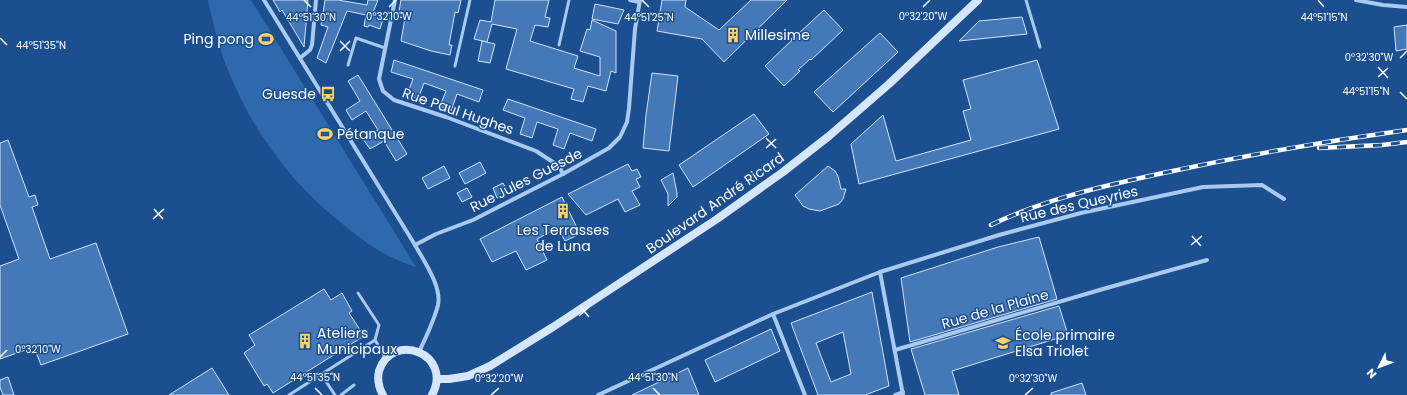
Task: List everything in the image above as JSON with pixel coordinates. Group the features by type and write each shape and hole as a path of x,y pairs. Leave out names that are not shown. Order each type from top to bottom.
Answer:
{"main road":[{"name":"Boulevard André Ricard","path":"437,379 468,376 490,366 553,327 718,219 783,172 829,136 888,84 978,0"},
{"path":"375,395 378,384 378,375 381,366 386,359 393,353 402,350 411,350 420,352 427,356 436,370 437,379 432,395"},
{"path":"378,384 383,395"}],"street":[{"path":"264,0 415,245 432,277 437,291 438,304 420,352"},
{"path":"300,58 310,50 312,45 316,0"},
{"name":"Rue Paul Hughes","path":"395,0 380,79 383,91 394,100 446,117 536,151 559,166 563,174"},
{"path":"630,0 640,1"},
{"path":"1356,0 1383,6 1407,7"},
{"name":"Rue Jules Guesde","path":"415,245 436,234 473,220 563,174 609,148 620,137 627,122 635,29 640,1"},
{"name":"Rue des Queyries","path":"598,395 773,314 880,272 999,235 1074,215 1203,187 1262,185 1284,199"},
{"name":"Rue de la Plaine","path":"895,350 1206,260"},
{"path":"880,272 903,394 895,395"},
{"path":"773,314 805,395"}],"lane":[{"path":"455,66 470,0"},
{"path":"559,45 569,0"},
{"path":"1026,0 1040,47"},
{"path":"348,65 356,38 385,48"},
{"path":"289,395 375,340 379,325 358,293"},
{"path":"375,340 386,359"},
{"path":"321,374 334,395"},
{"path":"341,395 354,385"}],"shaded area":[{"path":"208,0 251,0 416,267 385,254 367,243 345,226 308,193 276,156 249,115 238,93 216,36"}],"building":[{"path":"273,0 308,0 304,47 282,10 280,12"},
{"path":"325,0 338,0 367,5 368,0 378,0 372,15 383,19 380,29 369,25 368,27 364,26 366,15 347,11 326,63 317,58 328,27 321,25"},
{"path":"401,0 461,0 458,13 455,12 449,45 452,45 450,55 431,51 401,41 405,18 398,17"},
{"path":"495,0 549,0 545,17 550,18 548,27 535,25 530,41 578,56 574,68 600,76 600,57 580,51 587,29 590,30 592,20 616,31 616,73 611,71 606,91 588,86 583,102 571,99 574,89 506,69 517,29 492,24 487,42 474,39 480,20 491,22"},
{"path":"662,0 686,0 685,7 719,30 751,0 787,0 724,62 702,39 657,31"},
{"path":"595,4 624,10 618,24 592,19"},
{"path":"824,10 843,30 798,70 800,71 784,86 765,66 792,40 791,39 797,33 798,34"},
{"path":"1022,17 1027,34 959,41 979,21"},
{"path":"1407,25 1407,49 1396,51 1394,27"},
{"path":"880,33 898,52 833,112 814,92"},
{"path":"482,41 495,44 490,63 478,61"},
{"path":"394,60 483,90 479,102 457,94 451,111 440,106 446,91 424,83 418,99 407,95 413,79 391,72"},
{"path":"1037,60 1059,129 859,184 851,144 883,115 896,161 971,140 963,111 971,109 963,80"},
{"path":"652,73 678,76 669,151 643,148"},
{"path":"358,75 407,154 396,161 384,141 370,149 363,139 378,130 366,111 352,120 346,110 360,101 348,81"},
{"path":"508,99 596,129 592,141 570,133 564,149 553,145 558,129 537,122 532,138 520,134 525,118 503,110"},
{"path":"754,114 769,134 693,187 679,165"},
{"path":"8,140 29,197 35,195 38,205 32,207 50,259 96,243 128,334 41,365 34,347 0,359 0,266 19,259 0,205 0,143"},
{"path":"480,162 486,173 465,184 459,173"},
{"path":"628,164 632,171 637,169 641,177 636,179 640,187 632,191 640,205 625,212 618,199 586,215 568,194"},
{"path":"444,166 450,178 428,189 422,178"},
{"path":"828,166 835,171 838,176 841,189 846,189 843,199 839,204 820,211 803,206 795,195"},
{"path":"673,173 677,197 668,206 668,194 661,180"},
{"path":"503,183 508,192 497,198 493,188"},
{"path":"467,188 472,197 462,202 457,193"},
{"path":"562,197 580,234 565,241 558,228 537,239 547,260 526,270 516,251 492,262 480,239"},
{"path":"1039,237 1057,299 910,342 901,278 998,247"},
{"name":"Ateliers Municipaux","path":"324,289 331,300 342,293 352,311 349,313 364,336 273,393 267,384 264,386 244,353 255,345 249,335"},
{"path":"872,292 889,386 865,395 818,395 791,323","holes":["843,332 851,374 831,382 816,343"]},
{"path":"1059,306 1068,335 952,371 959,395 925,395 911,349"},
{"path":"771,329 780,351 715,382 705,360"},
{"path":"212,368 229,395 169,395"},
{"path":"688,368 699,395 632,395 657,383"},
{"path":"8,377 14,395 3,395 0,387 0,380"},
{"path":"1082,383 1086,395 1051,395 1051,393"}],"railway":[{"path":"991,225 1034,207 1078,193 1123,182 1257,154 1407,130"},
{"path":"1319,148 1382,145 1407,142"}],"place":[{"name":"Millesime","path":"733,35"},
{"name":"Ping pong","path":"266,39"},
{"name":"Guesde","path":"328,94"},
{"name":"Pétanque","path":"325,134"},
{"name":"Les Terrasses de Luna","path":"563,211"},
{"name":"Ateliers Municipaux","path":"305,341"},
{"name":"École primaire Elsa Triolet","path":"1003,343"}]}
